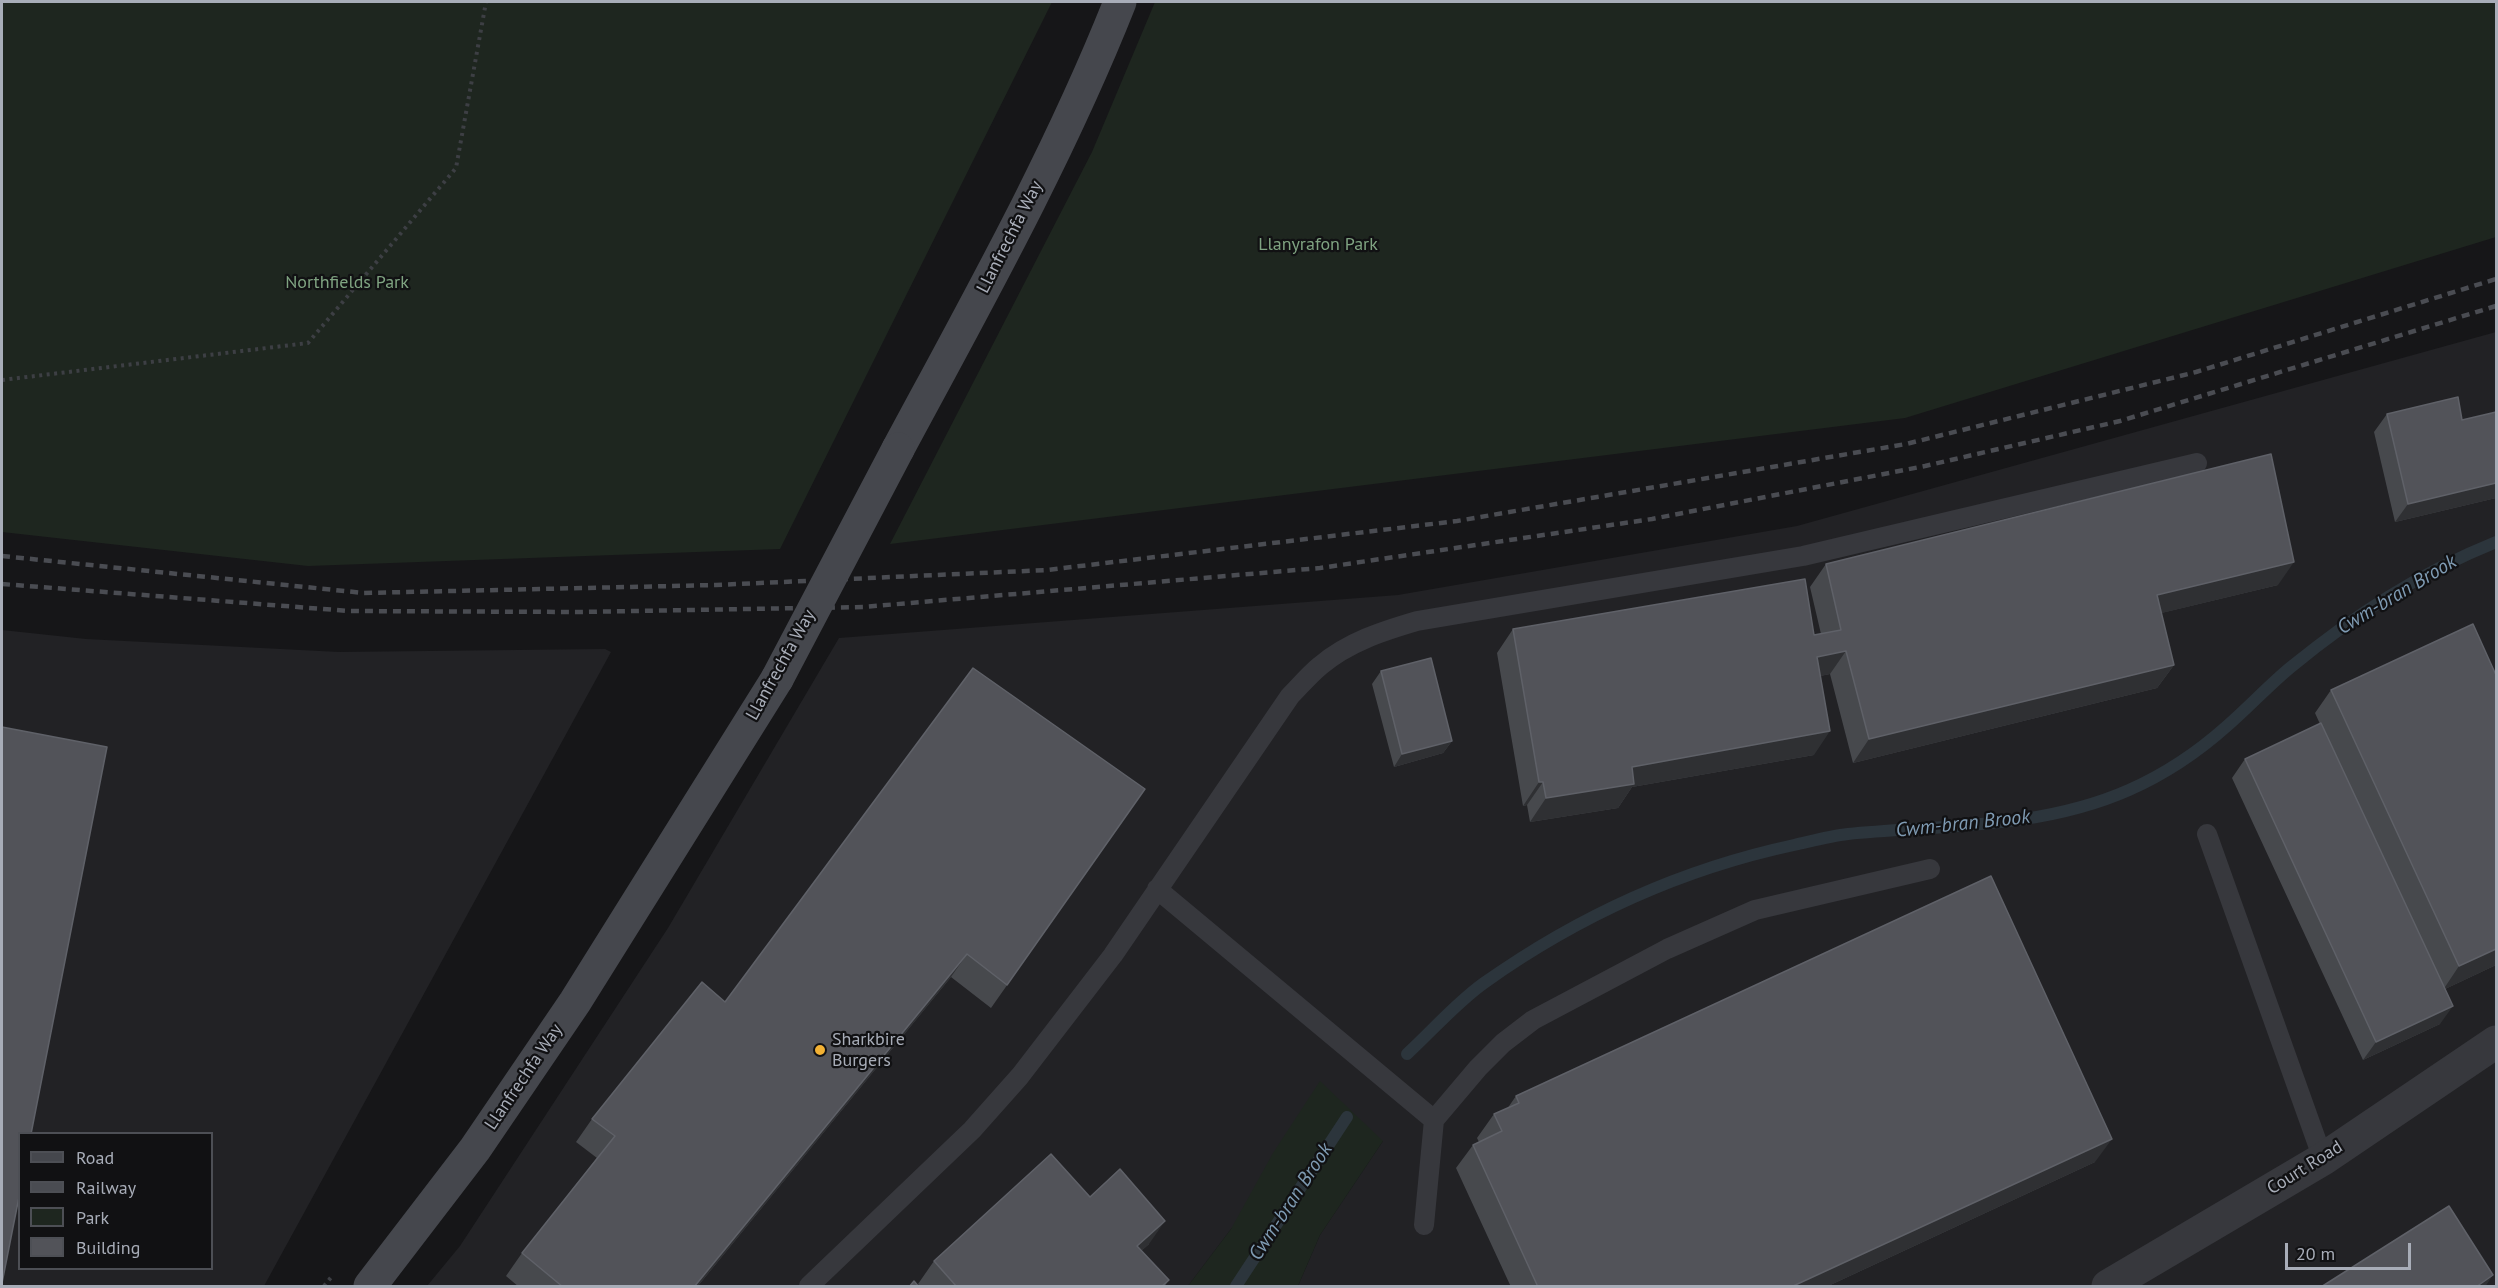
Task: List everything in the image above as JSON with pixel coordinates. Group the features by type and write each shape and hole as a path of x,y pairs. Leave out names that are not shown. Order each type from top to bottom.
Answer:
{"street":[{"name":"Llanfrechfa Way","path":"373,1286 475,1149 575,1002 777,679 1002,255 1098,58 1120,2"},
{"name":"Court Road","path":"2108,1287 2323,1158 2496,1042"}],"lane":[{"path":"809,1287 972,1130 1020,1076 1113,955 1290,696 1320,666 1350,645 1383,631 1417,621 1803,556 2196,463"},
{"path":"2207,834 2323,1158"},
{"path":"1424,1225 1434,1120 1478,1068 1503,1043 1533,1020 1667,949 1755,910 1930,869"},
{"path":"1157,889 1434,1120"}],"path":[{"path":"2,380 308,343 456,168 486,2"}],"shaded area":[{"path":"2496,332 2496,1286 1298,1286 1320,1235 1383,1141 1231,1229 1188,1286 427,1286 460,1246 668,928 839,638 1398,595 1797,526"},
{"path":"2,630 86,639 339,652 605,649 611,652 264,1286 2,1286"}],"green space":[{"name":"Northfields Park","path":"2,2 1052,2 780,549 308,566 2,532"},
{"name":"Llanyrafon Park","path":"1155,2 2496,2 2496,237 1905,418 890,544 1092,152"},
{"path":"1320,1081 1383,1141 1320,1235 1298,1286 1188,1286 1231,1229 1273,1153"}],"building":[{"path":"2458,397 2462,420 2496,412 2496,483 2408,504 2387,414"},
{"path":"2271,454 2294,562 2157,595 2174,665 1869,739 1846,651 1817,657 1830,731 1632,767 1634,784 1546,798 1543,782 1539,782 1513,629 1805,579 1814,635 1841,630 1826,564"},
{"path":"2473,624 2496,675 2496,949 2459,966 2331,690"},
{"path":"1431,658 1452,741 1402,754 1381,671"},
{"path":"973,668 1145,789 1007,985 967,954 694,1287 563,1287 522,1253 615,1136 592,1119 702,982 725,1002"},
{"path":"2321,723 2453,1006 2376,1042 2245,759"},
{"path":"2,727 107,747 31,1132 18,1132 18,1202 2,1283"},
{"path":"1991,876 2112,1139 1791,1287 1538,1287 1473,1145 1502,1131 1494,1114 1519,1103 1516,1096"},
{"path":"1051,1154 1090,1197 1120,1169 1165,1221 1137,1246 1169,1280 1161,1287 957,1287 934,1261"},
{"path":"2449,1206 2493,1275 2476,1287 2321,1287"},
{"path":"914,1281 919,1287 909,1287"}],"waterway":[{"name":"Cwm-bran Brook","path":"1407,1054 1474,991 1519,959 1593,917 1632,898 1711,867 1828,837 2026,819 2096,803 2142,784 2168,770 2205,744 2291,667 2364,612 2414,581 2496,542"},
{"name":"Cwm-bran Brook","path":"1236,1286 1347,1117"}],"railway":[{"path":"2,556 364,593 716,585 1047,570 1457,521 1906,444 2196,372 2496,279"},
{"path":"2,584 349,611 576,612 863,607 1320,568 1652,519 1925,466 2120,421 2496,306"}],"place":[{"name":"Sharkbire Burgers","path":"820,1050"}]}
